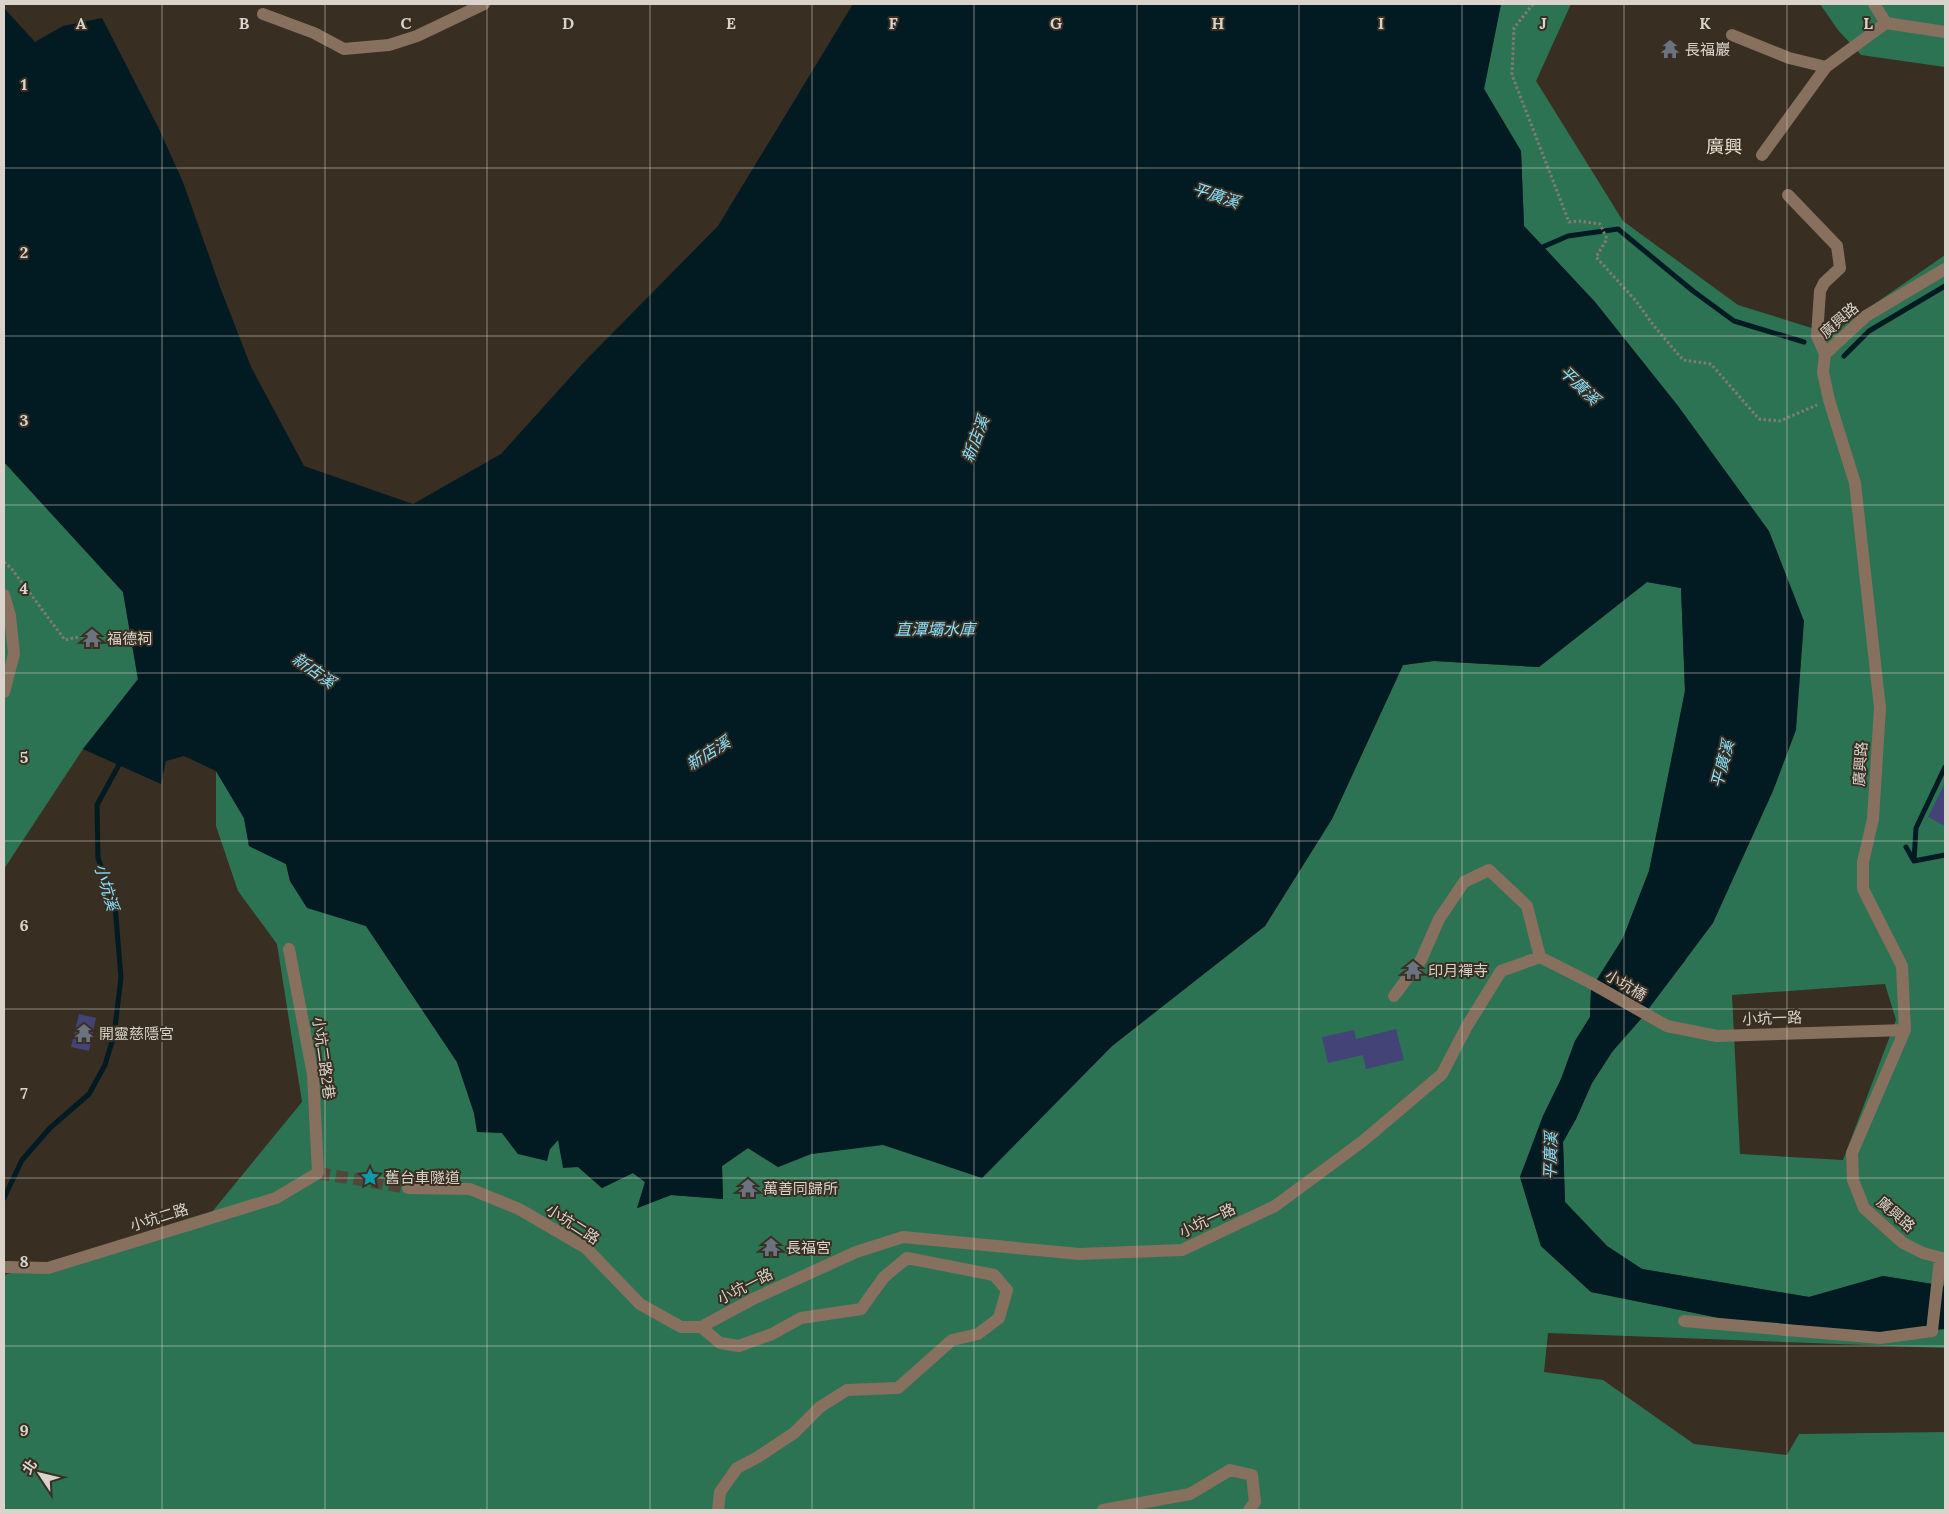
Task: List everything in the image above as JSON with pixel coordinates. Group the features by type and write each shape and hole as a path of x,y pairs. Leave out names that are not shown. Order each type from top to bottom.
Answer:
{"street":[{"path":"263,14 314,33 344,49 389,45 417,36 484,4"},
{"path":"1874,4 1886,23"},
{"path":"1762,156 1826,67 1886,23 1945,32"},
{"path":"1732,35 1789,58 1826,67"},
{"path":"1788,195 1837,246 1840,268 1824,284 1820,291 1817,336 1825,354"},
{"name":"廣興路","path":"1941,1263 1903,1243 1864,1208 1852,1180 1852,1153 1905,1030 1902,966 1862,889 1863,862 1873,820 1880,708 1855,482 1829,400 1823,372 1825,354 1866,316 1945,269"},
{"path":"4,595 10,616 14,654 4,692"},
{"path":"1394,996 1421,960 1439,919 1464,882 1489,870 1527,906 1540,957"},
{"name":"小坑二路2巷","path":"289,949 313,1076 318,1173"},
{"name":"小坑一路","path":"701,1327 753,1299 856,1252 903,1237 1080,1254 1182,1250 1275,1206 1363,1141 1442,1074 1467,1026 1501,971 1540,957"},
{"name":"小坑橋","path":"1540,957 1591,982 1644,1014"},
{"name":"小坑一路","path":"1644,1014 1667,1026 1717,1036 1905,1030"},
{"name":"小坑二路","path":"4,1267 48,1268 276,1198 318,1173"},
{"name":"小坑二路","path":"408,1188 470,1189 519,1209 586,1248 640,1304 681,1327 701,1327"},
{"path":"701,1327 720,1343 739,1346 772,1334 802,1318 862,1309 884,1277 907,1258 994,1275 1007,1290 999,1318 978,1334 952,1340 898,1388 847,1390 820,1407 794,1433 737,1468 720,1492 718,1510"},
{"path":"1684,1321 1880,1338 1932,1331 1941,1263"},
{"path":"1103,1510 1190,1494 1230,1470 1252,1475 1254,1502 1249,1510"}],"path":[{"path":"1532,4 1514,28 1512,75 1569,222 1579,221 1600,224 1607,239 1596,256 1636,301 1683,360 1711,364 1759,419 1780,421 1829,400"},
{"path":"4,562 11,568 65,640 86,635"}],"green space":[{"path":"1501,4 1571,4 1536,81 1623,221 1738,305 1831,334 1945,255 1945,1286 1883,1276 1809,1297 1642,1269 1607,1246 1565,1202 1563,1142 1576,1119 1592,1083 1612,1052 1685,961 1768,531 1678,406 1595,302 1524,226 1521,151 1484,89","holes":["1885,984 1896,1020 1843,1160 1740,1154 1732,995"]},
{"path":"1820,4 1945,4 1945,67 1861,55 1838,30"},
{"path":"4,462 123,592 138,680 83,749 4,869"},
{"path":"1647,582 1681,588 1685,691 1649,871 1623,938 1591,989 1590,1017 1575,1041 1561,1079 1543,1116 1520,1177 1541,1246 1591,1292 1749,1324 1890,1333 1945,1329 1945,1348 1548,1333 1544,1372 1603,1380 1694,1444 1787,1455 1799,1434 1945,1432 1945,1510 4,1510 4,1275 207,1218 302,1102 277,944 238,891 216,826 216,771 244,818 249,846 286,864 290,881 307,907 366,926 457,1062 474,1113 477,1131 502,1133 518,1154 550,1149 558,1140 578,1167 602,1188 633,1173 645,1182 638,1208 671,1195 723,1199 722,1166 748,1148 778,1167 811,1154 883,1144 982,1178 1112,1046 1265,926 1332,819 1403,665 1434,661 1539,667"}],"water":[{"name":"直潭壩水庫","path":"853,4 1501,4 1484,89 1521,151 1524,226 1595,302 1678,406 1769,531 1804,621 1796,730 1773,791 1713,923 1641,1019 1612,1052 1592,1083 1576,1119 1563,1142 1565,1202 1607,1246 1642,1269 1809,1297 1883,1276 1945,1286 1945,1329 1890,1333 1749,1324 1591,1292 1541,1246 1520,1177 1543,1116 1561,1079 1575,1041 1590,1017 1591,989 1623,938 1649,871 1685,691 1681,588 1647,582 1539,667 1434,661 1403,665 1332,819 1265,926 1112,1046 982,1178 883,1145 811,1154 778,1167 748,1148 722,1166 723,1199 671,1195 637,1208 645,1182 633,1173 602,1188 578,1167 563,1168 558,1140 550,1149 547,1161 518,1154 502,1133 477,1132 474,1113 457,1062 366,926 307,908 290,881 286,864 249,846 244,818 216,771 184,756 166,761 161,784 83,749 138,679 123,592 4,462 4,8 35,42 63,26 102,18 159,129 183,182 251,367 304,466 413,504 501,454 584,362 718,226"}],"building":[{"path":"1945,783 1945,826 1928,817"},
{"name":"開靈慈隱宮","path":"79,1014 96,1018 89,1051 71,1047"},
{"path":"1396,1029 1404,1060 1366,1069 1363,1055 1328,1063 1322,1037 1354,1030 1356,1039"}],"waterway":[{"path":"1538,249 1568,236 1618,229 1693,291 1734,321 1804,342"},
{"path":"1844,356 1869,331 1945,286"},
{"name":"小坑溪","path":"4,1198 22,1160 50,1128 89,1094 105,1065 114,1035 121,978 115,905 98,858 97,805 121,761"},
{"path":"1914,861 1916,828 1945,767"},
{"path":"1906,847 1914,861 1945,855"}],"tunnel":[{"path":"318,1173 408,1188"}],"place":[{"name":"長福巖","path":"1670,49"},
{"name":"福德祠","path":"92,638"},
{"name":"印月禪寺","path":"1413,970"},
{"name":"開靈慈隱宮","path":"84,1033"},
{"name":"舊台車隧道","path":"370,1177"},
{"name":"萬善同歸所","path":"748,1188"},
{"name":"長福宮","path":"771,1247"}],"district":[{"name":"廣興","path":"1724,146"}],"water label":[{"name":"平廣溪","path":"1216,195"},
{"name":"平廣溪","path":"1580,385"},
{"name":"新店溪","path":"975,439"},
{"name":"新店溪","path":"314,670"},
{"name":"新店溪","path":"708,753"},
{"name":"平廣溪","path":"1722,764"},
{"name":"平廣溪","path":"1550,1156"}]}
